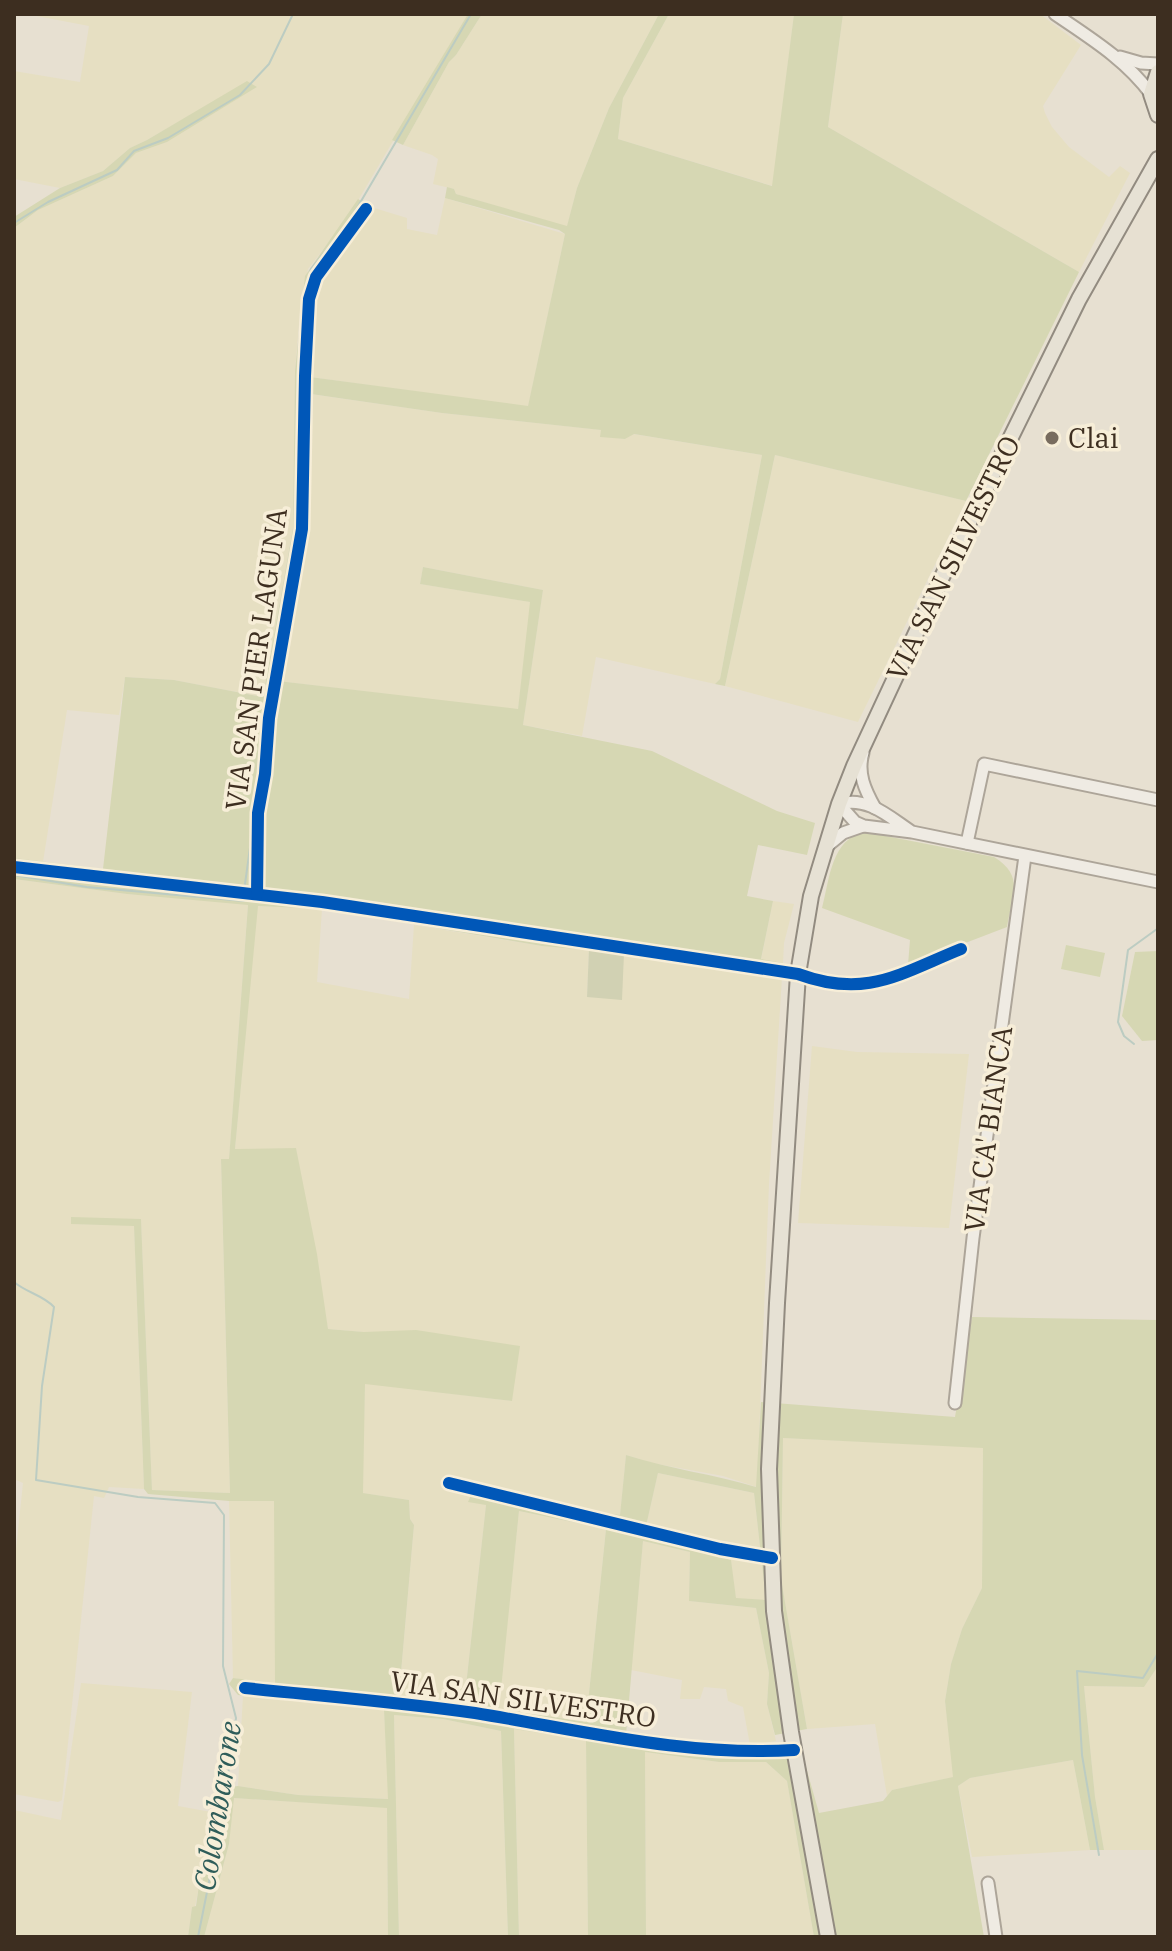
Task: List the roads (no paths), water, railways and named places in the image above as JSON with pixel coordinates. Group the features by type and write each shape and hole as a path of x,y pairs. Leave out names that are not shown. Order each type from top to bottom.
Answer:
{"main road":[{"path":"1158,72 1151,94 1158,115"},
{"name":"VIA SAN SILVESTRO","path":"828,1937 794,1750 774,1611 770,1454 798,974 811,896 839,804 942,577 1079,299 1158,159"}],"street":[{"path":"1055,14 1116,56 1136,73 1151,94"},
{"path":"1116,56 1158,64"},
{"name":"VIA SAN PIER LAGUNA","path":"257,894 258,813 265,774 269,718 302,529 309,299 316,277 366,209"},
{"path":"865,741 861,776 876,808"},
{"path":"967,843 984,764 1158,800"},
{"path":"839,804 859,801 876,808 912,832"},
{"path":"839,804 855,822 864,826 912,832 1158,882"},
{"path":"823,852 843,833 864,826"},
{"name":"VIA CA' BIANCA","path":"955,1403 973,1238 1025,856"},
{"path":"14,867 257,894 798,974 842,986 870,985 961,949"},
{"path":"449,1483 720,1549 772,1558"},
{"name":"VIA SAN SILVESTRO","path":"245,1688 474,1713 574,1731 726,1751 794,1750"},
{"path":"988,1883 996,1937"}],"waterway":[{"path":"14,223 48,202 117,170 134,151 168,138 240,95 269,64 293,14"},
{"path":"265,708 296,525 297,388 303,295 311,269 347,225 471,14"},
{"path":"258,780 261,755"},
{"path":"245,884 253,826"},
{"path":"14,875 87,887 244,899"},
{"path":"1134,1044 1124,1036 1118,1022 1128,950 1157,929"},
{"name":"Colombarone","path":"14,1282 54,1307 42,1386 36,1480 138,1497 215,1503 224,1515 223,1666 236,1718 222,1817 198,1937"},
{"path":"1099,1855 1082,1755 1077,1671 1143,1678 1158,1653"}],"place":[{"name":"Clai","path":"1052,438"}]}
